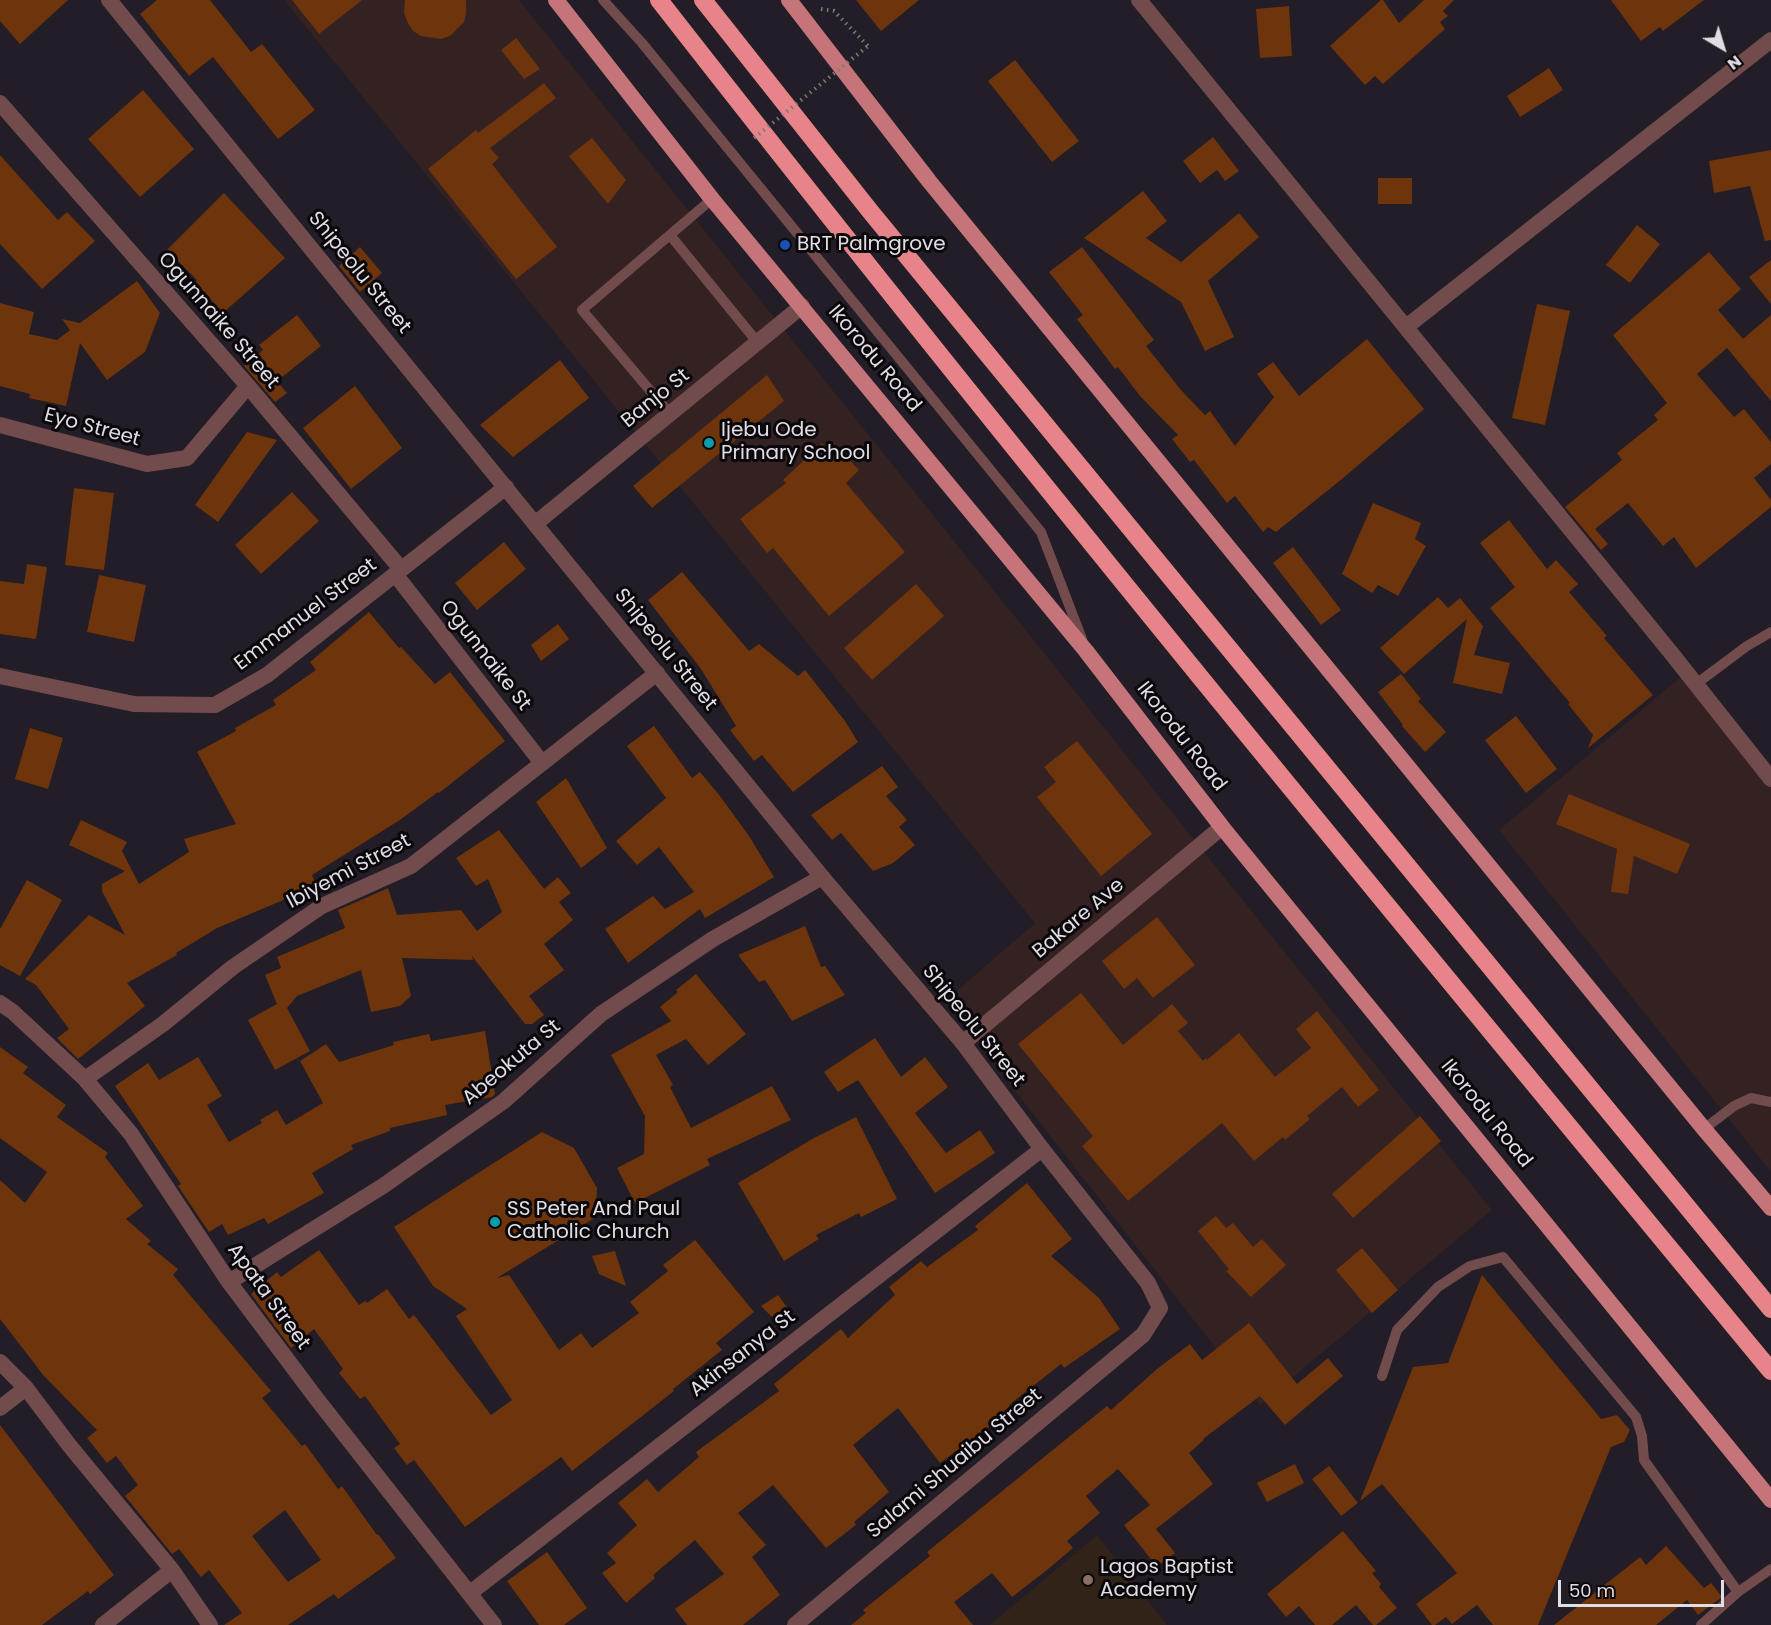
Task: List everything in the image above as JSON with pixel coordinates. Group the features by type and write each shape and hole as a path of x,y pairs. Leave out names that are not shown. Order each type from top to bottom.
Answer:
{"highway":[{"path":"659,0 843,236 1466,1002 1771,1371"},
{"path":"703,0 877,220 1771,1310"}],"main road":[{"name":"Ikorodu Road","path":"556,0 712,199 1086,651 1222,827 1771,1500"},
{"path":"789,0 929,181 1771,1208"}],"street":[{"name":"Shipeolu Street","path":"110,0 822,878 963,1043 1042,1149 1148,1284 1160,1308 1143,1335"},
{"path":"1144,2 1771,778"},
{"path":"1406,327 1771,40"},
{"name":"Ogunnaike Street","path":"0,103 248,386 398,571"},
{"name":"Banjo St","path":"536,523 802,306"},
{"name":"Eyo Street","path":"0,425 147,464 187,458 248,386"},
{"name":"Emmanuel Street","path":"0,676 134,704 215,705 267,675 506,487"},
{"name":"Ogunnaike St","path":"398,571 542,763"},
{"name":"Ibiyemi Street","path":"85,1079 163,1024 232,967 322,906 411,866 657,673"},
{"name":"Bakare Ave","path":"963,1043 1222,827"},
{"name":"Abeokuta St","path":"229,1282 383,1186 504,1101 601,1014 713,939 822,878"},
{"name":"Apata Street","path":"0,1003 13,1012 85,1079 131,1134 229,1282 316,1398 494,1625"},
{"name":"Akinsanya St","path":"470,1593 1042,1149"},
{"name":"Salami Shuaibu Street","path":"795,1625 1143,1335"},
{"path":"0,1362 26,1388 69,1445 172,1570 210,1625"},
{"path":"0,1408 26,1388"},
{"path":"103,1625 172,1570"}],"lane":[{"path":"603,0 650,52 1041,532 1086,651"},
{"path":"670,414 582,310 712,199"},
{"path":"670,235 758,343"},
{"path":"1696,684 1747,646 1771,632"},
{"path":"1704,1129 1734,1106 1751,1098 1771,1102"},
{"path":"1382,1376 1397,1330 1438,1287 1470,1266 1503,1257 1636,1418 1642,1436 1644,1460 1738,1592"},
{"path":"1701,1625 1738,1592 1771,1569"}],"path":[{"path":"754,138 868,46 834,11"}],"shaded area":[{"path":"284,0 519,0 1492,1210 1260,1405 945,1001 1035,923"},
{"path":"1682,676 1771,787 1771,1172 1499,830"},
{"name":"Lagos Baptist Academy","path":"1097,1535 1167,1625 990,1625"}],"building":[{"path":"0,0 68,0 20,44 0,21"},
{"path":"157,0 210,0 251,52 262,44 315,110 278,139 213,57 189,76 140,14"},
{"path":"292,0 362,0 319,34"},
{"path":"405,0 466,0 464,22 450,36 441,39 421,36 413,31 408,23 404,13"},
{"path":"856,0 919,0 881,31"},
{"path":"1381,0 1399,23 1424,0 1454,0 1443,11 1448,16 1440,22 1445,29 1383,84 1375,76 1365,85 1330,46"},
{"path":"1611,0 1704,0 1663,31 1660,27 1641,41"},
{"path":"1289,6 1292,56 1260,58 1256,9"},
{"path":"516,38 540,69 524,79 501,50"},
{"path":"1015,60 1079,141 1052,162 988,81"},
{"path":"1549,68 1563,90 1520,117 1507,96"},
{"path":"544,83 556,98 490,148 499,158 492,164 557,247 516,279 428,169 476,130 478,133"},
{"path":"143,90 194,149 140,197 88,139"},
{"path":"1213,137 1239,171 1225,181 1217,170 1200,183 1183,161"},
{"path":"592,138 626,180 608,204 569,156"},
{"path":"1771,150 1771,240 1765,241 1750,186 1714,193 1709,161"},
{"path":"0,155 58,220 67,212 95,241 42,289 0,244"},
{"path":"1378,178 1412,178 1412,204 1378,204"},
{"path":"1143,191 1167,221 1146,238 1181,262 1239,213 1259,237 1208,281 1234,337 1205,351 1181,302 1084,238"},
{"path":"224,193 285,258 223,313 195,282 197,280 167,250"},
{"path":"1637,225 1660,244 1630,283 1606,265"},
{"path":"360,247 382,273 360,292 339,266"},
{"path":"1082,247 1154,340 1146,346 1181,390 1205,415 1210,411 1235,446 1274,397 1257,374 1273,362 1299,396 1367,339 1424,409 1276,532 1268,527 1263,532 1235,496 1227,503 1194,460 1190,462 1172,439 1178,435 1140,396 1118,367 1115,369 1077,319 1083,315 1049,272"},
{"path":"1709,252 1741,289 1718,310 1743,339 1771,315 1771,401 1727,348 1697,374 1734,417 1744,409 1771,442 1771,464 1754,478 1771,500 1771,507 1696,568 1674,537 1663,546 1628,503 1595,529 1608,544 1601,550 1565,507 1622,460 1617,453 1658,420 1654,415 1667,403 1613,335"},
{"path":"1771,260 1771,304 1749,277"},
{"path":"137,281 160,313 145,352 107,380 80,343 66,406 29,398 30,394 0,386 0,303 34,312 29,334 57,340 70,330 62,319 80,323"},
{"path":"1537,304 1570,311 1545,425 1512,418"},
{"path":"297,315 321,346 277,381 287,393 275,402 244,366 263,350 259,345"},
{"path":"560,360 589,398 513,457 480,425"},
{"name":"Ijebu Ode Primary School","path":"767,375 784,401 652,508 633,486"},
{"path":"355,386 402,448 351,489 303,428"},
{"path":"247,432 277,440 218,522 195,505"},
{"path":"822,443 838,460 844,454 859,470 846,483 905,552 829,616 773,548 767,553 740,519 786,483 783,480"},
{"path":"74,488 114,493 104,570 65,565"},
{"path":"292,492 319,521 261,574 235,545"},
{"path":"1373,503 1421,523 1415,539 1426,546 1398,596 1378,585 1372,593 1342,574"},
{"path":"1509,520 1547,569 1556,560 1578,584 1569,592 1607,636 1604,638 1653,695 1588,748 1593,735 1568,704 1570,703 1490,608 1515,587 1480,543"},
{"path":"504,542 526,569 477,610 455,583"},
{"path":"1293,547 1341,610 1321,625 1273,563"},
{"path":"27,564 47,567 36,639 0,634 0,581 24,584"},
{"path":"682,572 749,651 759,644 798,676 805,670 845,721 858,742 793,792 762,755 754,761 730,730 736,726 701,669 648,600"},
{"path":"99,575 146,585 134,642 87,632"},
{"path":"916,584 944,616 872,680 844,648"},
{"path":"1438,597 1448,608 1460,598 1483,626 1474,655 1510,663 1502,694 1453,683 1467,619 1404,674 1380,648"},
{"path":"369,612 399,648 401,647 435,684 450,672 505,741 439,793 312,875 315,882 281,901 217,928 176,953 177,955 127,983 145,1006 78,1059 57,1038 69,1029 36,985 25,979 89,915 125,935 102,891 102,884 125,871 69,845 81,820 127,842 122,851 139,884 189,852 184,839 236,824 197,752 236,731 235,728 276,705 273,700 316,670 310,662"},
{"path":"558,624 569,639 541,661 531,645"},
{"path":"1401,674 1421,699 1418,701 1446,732 1425,752 1402,726 1378,692"},
{"path":"1516,716 1557,769 1526,793 1485,740"},
{"path":"654,726 692,778 700,772 720,796 749,836 774,877 705,918 700,909 628,963 605,929 653,896 665,909 694,892 659,847 637,865 616,841 666,798 627,746"},
{"path":"30,728 63,738 48,789 15,779"},
{"path":"1077,741 1152,834 1101,876 1037,797 1056,782 1044,767"},
{"path":"882,766 898,787 886,796 907,820 899,827 915,845 893,863 873,871 841,833 832,840 811,815"},
{"path":"566,778 607,848 581,868 536,802"},
{"path":"1569,794 1690,844 1677,874 1634,856 1628,894 1611,892 1617,849 1556,824"},
{"path":"499,830 544,889 558,877 571,893 559,902 573,920 544,944 564,970 529,996 544,1015 532,1024 525,1024 472,956 473,960 402,958 411,996 400,1006 371,1012 361,970 297,996 287,1008 310,1051 275,1070 248,1020 277,1004 265,975 281,968 277,957 345,928 338,910 388,888 397,915 461,910 477,931 502,912 488,879 476,886 456,858"},
{"path":"27,880 62,900 20,976 0,965 0,929"},
{"path":"1157,917 1195,965 1153,998 1137,978 1124,989 1102,961"},
{"path":"805,926 821,967 825,966 845,995 792,1021 765,980 759,982 738,955"},
{"path":"696,974 746,1034 708,1065 686,1039 656,1055 673,1085 670,1087 691,1128 772,1086 791,1120 707,1159 710,1165 635,1203 617,1168 644,1154 645,1116 611,1055 671,1021 660,1007"},
{"path":"1081,993 1123,1045 1172,1004 1188,1023 1178,1031 1203,1061 1239,1033 1275,1077 1311,1048 1296,1029 1317,1011 1379,1090 1358,1107 1342,1087 1307,1116 1310,1119 1285,1140 1283,1137 1254,1161 1222,1123 1128,1201 1082,1146 1093,1136 1018,1044"},
{"path":"485,1031 495,1094 492,1097 445,1105 447,1115 390,1128 390,1131 351,1145 353,1149 312,1173 324,1193 268,1224 264,1218 228,1235 222,1224 209,1232 178,1186 181,1184 115,1086 148,1063 159,1080 198,1057 222,1096 207,1105 229,1142 262,1123 260,1120 277,1110 286,1125 323,1103 300,1061 326,1044 339,1062 394,1045 393,1042 429,1034 431,1041"},
{"path":"875,1038 901,1077 925,1057 948,1087 915,1113 946,1153 980,1130 995,1153 935,1193 858,1080 838,1092 824,1072"},
{"path":"0,1047 28,1067 23,1073 66,1105 57,1117 108,1153 105,1157 143,1206 126,1219 151,1241 147,1244 178,1269 173,1275 271,1391 262,1398 302,1446 305,1444 338,1489 342,1486 396,1558 338,1599 334,1594 288,1625 224,1625 242,1613 209,1570 201,1577 179,1549 172,1554 125,1496 138,1485 116,1456 107,1463 87,1438 97,1430 44,1376 0,1319 0,1180 25,1203 47,1172 0,1138","holes":["285,1510 321,1560 288,1582 252,1536"]},
{"path":"1420,1116 1441,1141 1353,1218 1332,1194"},
{"path":"856,1117 897,1199 861,1217 859,1213 816,1235 819,1239 784,1261 738,1183 814,1138"},
{"path":"542,1132 574,1148 597,1188 596,1217 497,1278 509,1275 559,1350 581,1333 592,1348 639,1313 630,1302 668,1271 663,1265 695,1240 754,1312 716,1343 722,1350 572,1471 561,1457 465,1527 414,1460 407,1465 394,1448 400,1444 365,1396 360,1399 339,1373 343,1369 314,1329 291,1348 251,1294 277,1272 281,1277 319,1250 359,1305 365,1301 367,1303 387,1289 409,1319 414,1315 491,1415 512,1400 456,1316 467,1309 433,1286 394,1227"},
{"path":"1027,1183 1072,1239 1051,1256 1099,1298 1120,1329 1064,1368 1061,1364 1009,1405 1012,1409 940,1463 898,1408 853,1445 889,1492 854,1522 856,1525 826,1548 773,1485 738,1513 766,1545 752,1557 780,1595 743,1625 687,1625 675,1609 724,1574 695,1540 653,1575 655,1578 626,1603 602,1573 616,1563 607,1553 637,1525 618,1503 647,1479 658,1492 699,1457 696,1452 779,1391 774,1384 841,1329 848,1338 895,1295 889,1287 921,1261 927,1267 978,1230 975,1226"},
{"path":"1216,1216 1226,1228 1233,1223 1253,1247 1262,1239 1286,1265 1251,1297 1226,1271 1229,1269 1198,1231"},
{"path":"1362,1248 1398,1290 1372,1313 1336,1270"},
{"path":"615,1251 626,1286 599,1274 592,1256"},
{"path":"1482,1275 1601,1419 1617,1415 1630,1430 1624,1442 1611,1447 1538,1625 1493,1625 1477,1605 1452,1624 1446,1617 1432,1625 1416,1604 1457,1573 1382,1484 1360,1501 1413,1367 1448,1363"},
{"path":"778,1295 792,1314 778,1323 761,1306"},
{"path":"1249,1323 1297,1384 1328,1358 1343,1376 1285,1425 1260,1396 1203,1439 1189,1453 1213,1484 1156,1529 1175,1553 1157,1567 1124,1525 1150,1505 1118,1469 1086,1496 1100,1513 1067,1541 1073,1548 1047,1570 1012,1597 992,1573 954,1602 973,1625 851,1625 866,1613 863,1610 930,1556 927,1552 1107,1406 1111,1410 1157,1369 1190,1344 1202,1360"},
{"path":"0,1425 114,1575 90,1594 88,1591 42,1625 0,1625"},
{"path":"1295,1464 1304,1483 1267,1502 1257,1483"},
{"path":"1329,1466 1358,1503 1341,1516 1312,1479"},
{"path":"1343,1531 1376,1571 1372,1573 1381,1584 1379,1587 1397,1608 1376,1625 1373,1625 1356,1605 1332,1625 1315,1625 1299,1606 1286,1617 1267,1594"},
{"path":"1666,1546 1704,1588 1711,1583 1722,1597 1698,1615 1687,1600 1656,1625 1554,1625 1640,1557 1646,1565"},
{"path":"547,1552 587,1608 564,1625 539,1625 507,1581"}],"place":[{"name":"BRT Palmgrove","path":"785,245"},
{"name":"Ijebu Ode Primary School","path":"709,443"},
{"name":"SS Peter And Paul Catholic Church","path":"495,1222"},
{"name":"Lagos Baptist Academy","path":"1088,1580"}]}
